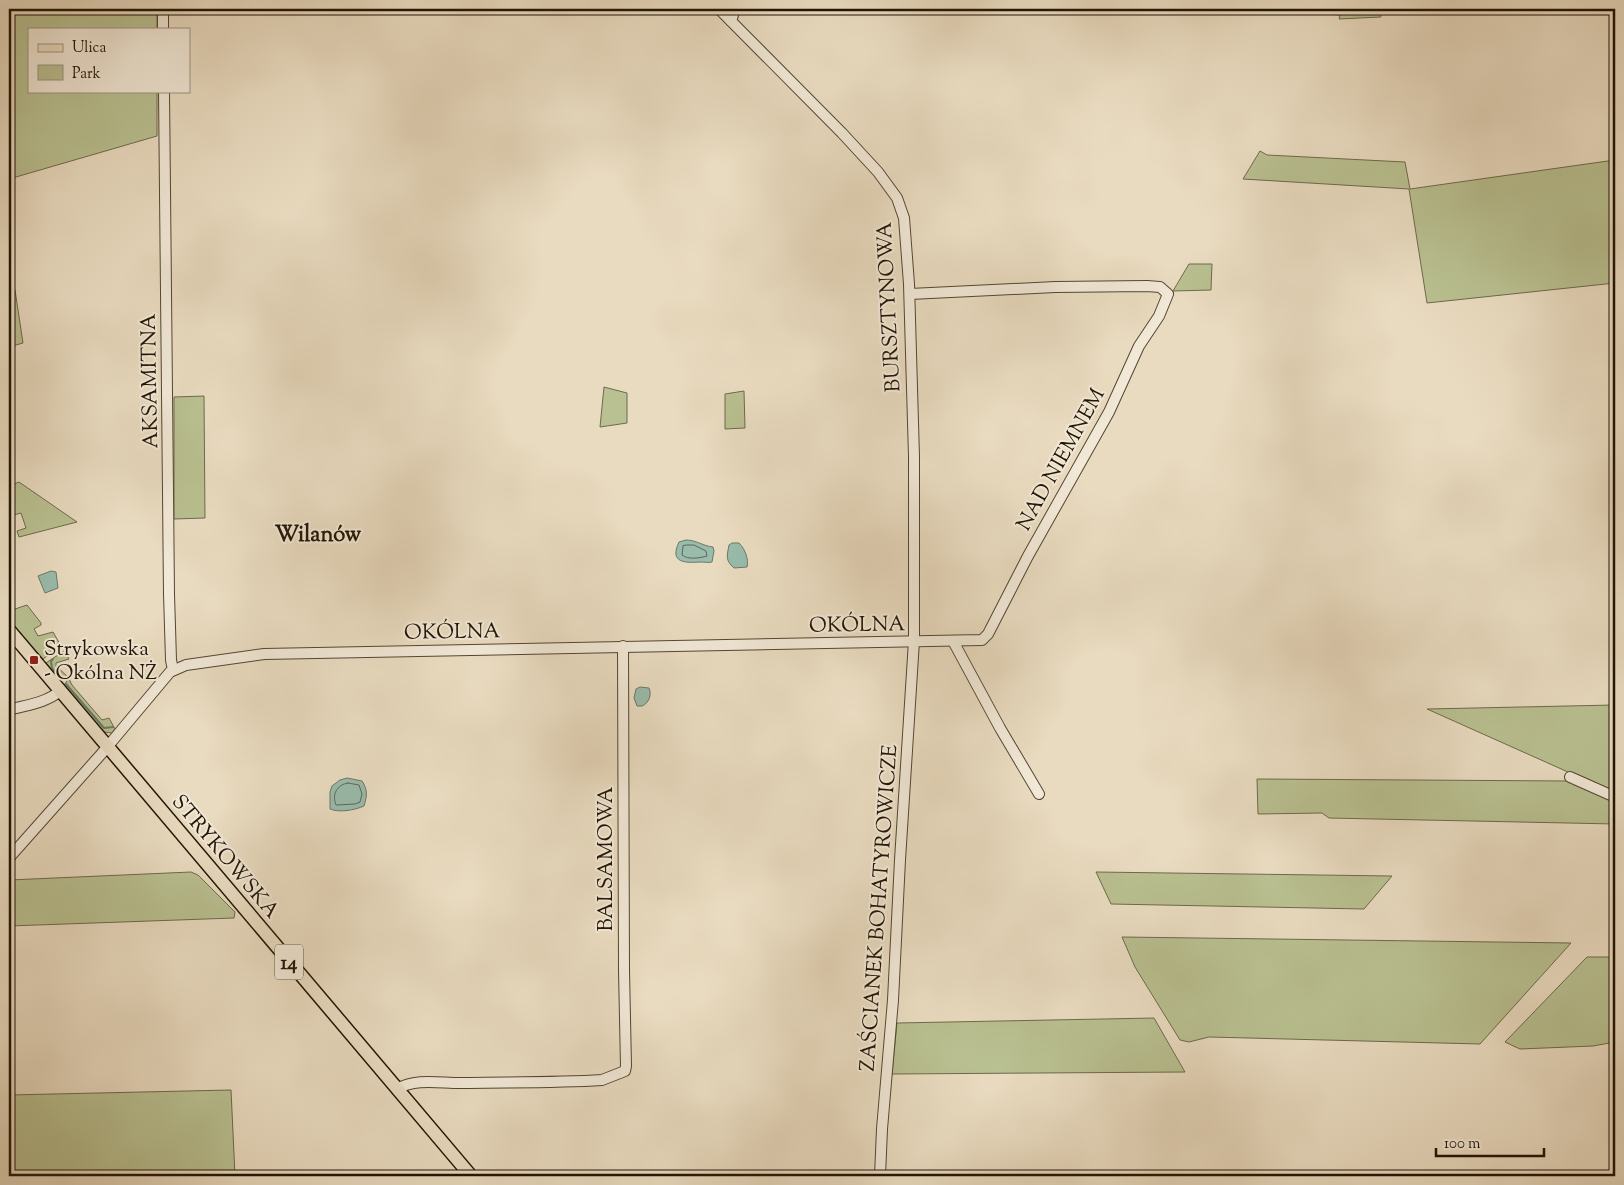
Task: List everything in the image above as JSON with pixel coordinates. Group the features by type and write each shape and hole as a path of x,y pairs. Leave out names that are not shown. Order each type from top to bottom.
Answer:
{"main road":[{"name":"STRYKOWSKA","path":"9,630 471,1176"}],"street":[{"path":"163,9 163,28"},
{"name":"BURSZTYNOWA","path":"719,9 842,132 890,188 897,198 904,218 910,294 914,486 914,641"},
{"path":"731,21 735,9"},
{"name":"AKSAMITNA","path":"164,92 169,594 173,670"},
{"name":"NAD NIEMNEM","path":"910,294 1055,287 1147,286 1160,287 1168,294 1159,316 1139,346 1109,412 1028,556 988,634 982,640"},
{"name":"OKÓLNA","path":"173,670 186,666 264,654 982,640"},
{"name":"ZAŚCIANEK BOHATYROWICZE","path":"880,1176 893,1000 914,641"},
{"path":"953,641 1000,728 1039,794"},
{"name":"BALSAMOWA","path":"397,1089 417,1082 602,1080 625,1071 623,646"},
{"path":"9,858 108,747 173,670"},
{"path":"9,710 46,700 60,691"},
{"path":"1570,777 1615,797"}],"green space":[{"path":"9,9 157,9 157,28 28,28 28,92 157,92 157,136 9,179"},
{"path":"1254,9 1380,9 1381,17 1339,19 1340,15"},
{"path":"1260,151 1267,155 1405,162 1410,189 1615,160 1615,283 1427,303 1409,189 1243,179"},
{"path":"1189,264 1212,264 1211,290 1173,291"},
{"path":"15,290 23,343 9,347 9,292"},
{"path":"604,387 627,393 627,423 600,427"},
{"path":"744,391 745,428 725,429 725,394"},
{"path":"204,396 205,518 174,519 174,397"},
{"path":"19,482 77,522 19,537 17,531 26,528 21,513 10,516 9,514 9,486"},
{"path":"27,605 41,623 41,625 34,629 38,636 53,632 61,646 43,659 9,620 9,611"},
{"path":"64,651 69,659 56,663 56,666 68,677 72,685 102,720 109,718 115,729 112,733 104,732 64,685 67,681 63,677 60,679 46,663"},
{"path":"1615,705 1615,793 1427,709"},
{"path":"1257,779 1567,781 1615,802 1615,824 1329,818 1322,813 1258,814"},
{"path":"191,872 198,875 235,912 234,918 9,926 9,880"},
{"path":"1096,872 1392,876 1364,909 1111,904"},
{"path":"1122,937 1571,943 1480,1044 1209,1037 1189,1042 1180,1040 1135,967"},
{"path":"1587,957 1608,957 1615,961 1615,1042 1593,1046 1520,1049 1505,1042"},
{"path":"1154,1018 1185,1072 892,1074 897,1023"},
{"path":"231,1090 235,1176 9,1176 9,1095"}],"water":[{"path":"686,540 713,547 712,562 684,562 677,558 676,549 679,542"},
{"path":"739,543 743,548 747,557 747,567 734,568 729,563 727,558 729,545"},
{"path":"51,571 56,572 58,588 45,593 38,576"},
{"path":"640,687 649,688 650,696 644,705 637,706 634,698 636,689"},
{"path":"347,778 362,781 366,793 364,806 338,811 330,809 332,786 340,780"}],"waterway":[{"path":"53,659 51,661 52,668 59,677"},
{"path":"66,684 104,728 113,727"}],"place":[{"name":"Strykowska - Okólna NŻ","path":"34,660"}],"district":[{"name":"Wilanów","path":"318,533"}]}
